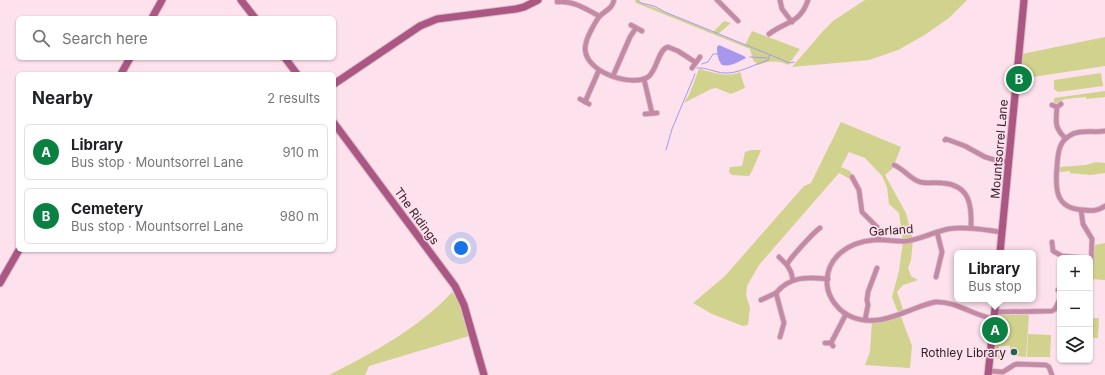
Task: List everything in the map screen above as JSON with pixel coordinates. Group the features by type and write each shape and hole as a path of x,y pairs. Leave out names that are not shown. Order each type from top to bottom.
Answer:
{"street":[{"path":"153,16 162,0"},
{"path":"241,0 253,16"},
{"path":"336,83 420,26 429,22 516,9 538,0"},
{"path":"614,0 610,9 599,16 586,43 585,53 589,61 599,70 613,76 633,80 644,78 650,75 666,47 671,48 695,62"},
{"path":"718,0 732,18 738,21"},
{"path":"769,34 778,27 792,22 797,18 808,0"},
{"name":"Mountsorrel Lane","path":"1000,250 1024,0"},
{"path":"561,1 577,4 599,16"},
{"path":"778,1 792,22"},
{"path":"631,25 642,31"},
{"path":"613,76 636,28"},
{"path":"692,68 700,57"},
{"path":"122,72 129,60"},
{"path":"286,60 296,72"},
{"path":"584,102 599,70"},
{"path":"644,78 655,113 645,114"},
{"path":"1057,105 1056,126 1065,138"},
{"name":"The Ridings","path":"336,126 455,286 464,305 484,375"},
{"path":"1105,131 1077,132 1065,138 1058,149 1055,185 1059,198 1069,207 1081,210 1098,210 1105,206"},
{"path":"946,138 965,146 984,157 1009,162"},
{"path":"894,165 902,165 911,177 920,182 947,184 961,190 970,201 972,209 970,228"},
{"path":"852,177 858,181 862,212 877,227 879,240"},
{"path":"1081,210 1083,224 1092,239 1091,255"},
{"name":"Garland","path":"1002,232 970,228 954,228 906,241 879,240 864,242 845,249 834,259 829,270 827,285 832,299 840,309 846,314 865,320 879,321 888,319 934,302 964,309 977,315 994,316 1052,311 1057,305"},
{"path":"786,264 817,229"},
{"path":"935,274 942,252 937,232"},
{"path":"1052,242 1050,250 1059,255"},
{"path":"0,283 18,252"},
{"path":"779,257 791,272 793,280"},
{"path":"865,320 868,305 867,296 876,271 869,271"},
{"path":"761,300 776,294 781,288 793,280 818,278 828,279"},
{"path":"776,294 784,323 783,336"},
{"path":"996,302 988,373 1003,372 1017,364 1044,364 1049,367 1052,375"},
{"path":"830,344 846,314"}],"green space":[{"path":"635,0 713,32 724,21 731,23 718,34 745,45 752,31 800,49 788,65 780,62 773,62 758,65 753,60 750,49 636,3"},
{"path":"865,0 967,0 949,18 923,36 898,50 869,60 792,67 833,21"},
{"path":"1105,37 1105,66 1020,79 1022,54"},
{"path":"699,69 725,74 735,74 740,72 745,88 731,94 716,88 711,89 684,103 689,95"},
{"path":"1101,73 1103,86 1058,92 1054,89 1054,80"},
{"path":"1105,91 1105,97 1065,99 1056,103 1054,102 1054,98"},
{"path":"841,122 901,147 893,168 885,175 906,213 913,240 911,260 908,268 911,276 918,280 903,285 897,292 904,312 900,314 912,346 910,368 865,365 870,352 872,321 899,315 892,297 899,271 903,241 899,213 889,204 887,187 882,176 865,158 849,152 841,167 850,171 853,176 850,179 839,173 759,265 747,286 746,295 750,308 748,325 743,326 712,314 693,303 725,276 804,186 811,183"},
{"path":"751,150 761,150 749,176 732,175 729,172 730,167 742,166 745,152"},
{"path":"1096,162 1105,163 1105,173 1090,175 1070,173 1070,171 1059,172 1059,167 1086,165"},
{"path":"1105,243 1105,280 1093,279 1095,245"},
{"path":"452,292 458,301 469,336 369,366 365,375 329,375 395,339 426,317"},
{"path":"998,315 1029,315 1026,357 1017,356 1016,348 1010,349 1010,346 999,346 998,355 1002,356 998,359 994,359"},
{"path":"1093,318 1099,318 1098,338 1093,338"},
{"path":"1028,334 1051,335 1050,357 1027,357"}],"shaded area":[{"path":"719,45 746,58 731,65 722,65 718,54 717,47"}],"waterway":[{"path":"638,0 641,3 654,6 665,12 790,63 794,62"},
{"path":"702,64 708,62 713,54 718,54"},
{"path":"697,68 730,73 768,60 770,55"},
{"path":"750,57 767,58"},
{"path":"666,150 672,129 695,74"}],"place":[{"name":"Cemetery","path":"1019,79"},
{"name":"Library","path":"995,330"},
{"name":"Rothley Library","path":"1014,352"}]}
